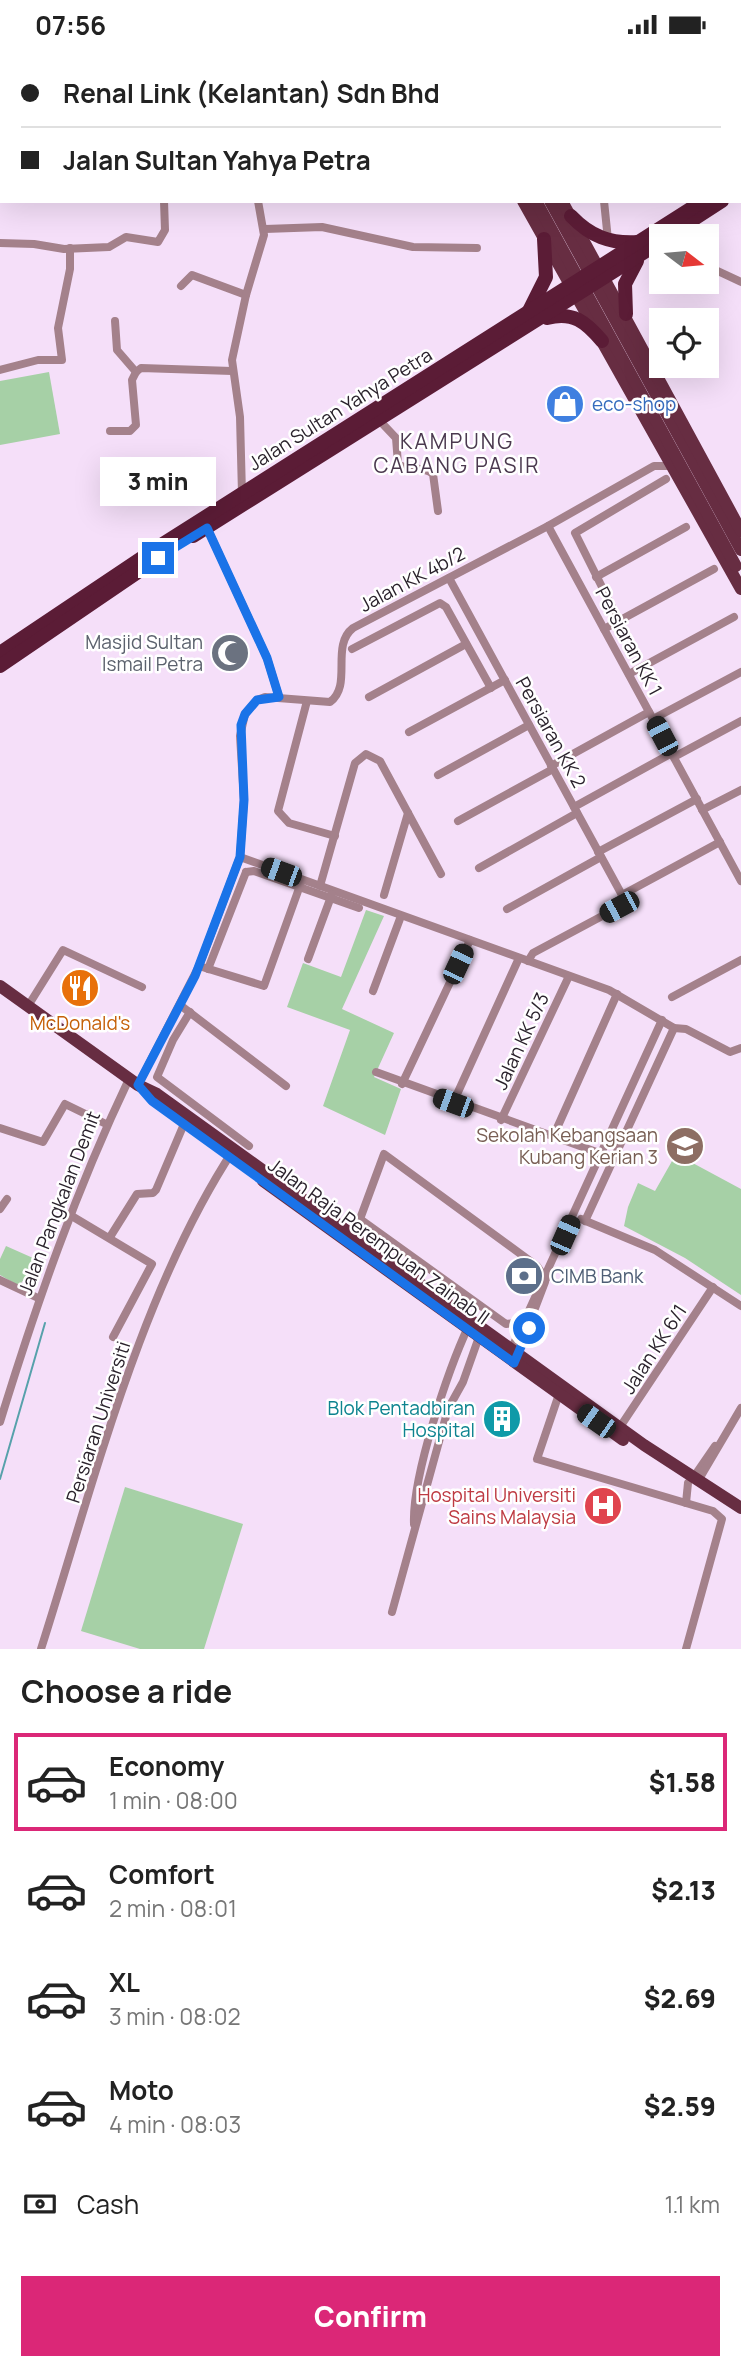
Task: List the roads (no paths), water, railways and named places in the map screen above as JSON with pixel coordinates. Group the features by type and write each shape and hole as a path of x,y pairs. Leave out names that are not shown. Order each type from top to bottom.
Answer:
{"highway":[{"name":"Jalan Sultan Yahya Petra","path":"1,660 242,494 603,273 700,203"},
{"name":"Jalan Sultan Yahya Petra","path":"688,224 719,203"},
{"path":"571,216 586,230 608,241 642,247 628,273 623,297 626,314"},
{"name":"Jalan Sultan Yahya Petra","path":"642,247 649,244"},
{"path":"548,245 545,277 533,317 574,317 583,320 602,341"},
{"name":"Jalan Sultan Yahya Petra","path":"1,660 379,419 533,317"}],"main road":[{"path":"524,203 741,589"},
{"path":"537,203 717,516 741,550"},
{"path":"551,203 717,516 741,575"},
{"path":"563,203 626,314 741,531"},
{"path":"548,245 576,251 581,249 583,237"},
{"path":"592,323 603,301 617,299"},
{"name":"Jalan Raja Perempuan Zainab II","path":"0,986 133,1082 152,1101 184,1124 351,1233 475,1328"},
{"name":"Jalan Raja Perempuan Zainab II","path":"133,1082 218,1130 229,1151 513,1356 620,1427 741,1516"},
{"name":"Jalan Raja Perempuan Zainab II","path":"513,1356 559,1394 693,1481 741,1508"}],"street":[{"path":"0,243 70,248 109,247 126,237 158,242 165,230 164,203"},
{"path":"242,494 240,417 232,370 233,349 265,229 258,203"},
{"path":"604,203 608,241"},
{"path":"265,229 322,227 413,247 477,247"},
{"path":"0,370 38,360 62,360 58,330 70,269 70,248"},
{"path":"719,272 741,282"},
{"path":"181,286 192,275 246,295"},
{"path":"115,321 117,350 136,372"},
{"path":"110,431 130,431 136,425 132,380 141,368 232,370"},
{"path":"379,419 396,438 398,464 405,468 425,469 433,474 438,511"},
{"path":"654,466 661,448"},
{"name":"Jalan KK 4b/2","path":"279,697 323,703 335,698 340,685 345,636 374,617 548,526 654,466 671,466"},
{"path":"619,621 575,533 666,479"},
{"name":"Persiaran KK 1","path":"548,526 741,881"},
{"path":"596,577 686,527"},
{"path":"204,967 239,860 244,800 241,725 245,714 257,700 279,697 267,658 207,528"},
{"path":"604,629 714,569"},
{"name":"Persiaran KK 2","path":"449,578 622,899"},
{"path":"352,649 440,603 446,607 491,688"},
{"path":"374,617 382,632"},
{"path":"629,674 734,617"},
{"path":"369,697 465,642 478,631"},
{"path":"458,821 552,767 741,672"},
{"path":"409,733 505,680"},
{"path":"307,701 278,811 289,823 335,836"},
{"path":"479,868 673,755 741,721"},
{"path":"438,775 529,725"},
{"path":"320,886 355,763 361,755 371,755 380,761 441,874"},
{"path":"702,810 741,790"},
{"path":"507,909 696,799"},
{"path":"384,895 408,813"},
{"path":"453,1103 524,960 619,907 622,899 720,842"},
{"path":"731,862 741,857"},
{"path":"239,860 246,872"},
{"path":"239,860 617,994 674,1028 686,1029 730,1052 741,1048"},
{"path":"246,872 254,871 320,886 359,908"},
{"path":"133,1082 204,967 246,872"},
{"path":"204,967 264,986 301,883"},
{"path":"308,959 332,894"},
{"path":"373,991 401,916"},
{"path":"402,1084 470,940"},
{"path":"28,1006 63,950 142,987"},
{"path":"672,997 741,960"},
{"name":"Jalan KK 5/3","path":"501,1120 569,976"},
{"path":"553,1137 617,994"},
{"path":"180,1005 286,1086"},
{"path":"190,1012 173,1040 157,1077 218,1130 249,1146"},
{"path":"513,1356 543,1294 546,1279 662,1020"},
{"path":"586,1219 674,1028"},
{"path":"376,1072 453,1103 602,1154"},
{"name":"Jalan Pangkalan Demit","path":"0,1422 38,1298 70,1215 106,1123 133,1082"},
{"path":"0,1128 43,1142 65,1104 106,1123"},
{"path":"110,1237 137,1194 153,1193 156,1190 184,1124"},
{"name":"Persiaran Universiti","path":"41,1649 141,1340 198,1211 229,1151"},
{"path":"351,1233 360,1219 384,1154 537,1266 546,1279"},
{"path":"594,1171 606,1177"},
{"path":"0,1209 7,1199"},
{"path":"575,1214 655,1250 741,1305"},
{"path":"70,1215 149,1259 153,1266 113,1337"},
{"path":"360,1219 506,1324 523,1322"},
{"path":"513,1356 523,1322 536,1292 546,1279"},
{"path":"0,1280 38,1298"},
{"name":"Jalan KK 6/1","path":"620,1427 713,1287"},
{"path":"415,1537 414,1494 456,1356 475,1328"},
{"path":"392,1612 415,1537 422,1499 448,1409 463,1382 475,1328"},
{"path":"559,1394 537,1459 719,1514 722,1528 686,1649"},
{"path":"686,1503 693,1481 741,1410"}],"waterway":[{"path":"0,1479 45,1323"}],"place":[{"name":"eco-shop","path":"565,404"},
{"name":"Masjid Sultan Ismail Petra","path":"230,653"},
{"name":"McDonald's","path":"80,988"},
{"name":"Sekolah Kebangsaan Kubang Kerian 3","path":"685,1146"},
{"name":"CIMB Bank","path":"524,1276"},
{"name":"Blok Pentadbiran Hospital","path":"502,1419"},
{"name":"Hospital Universiti Sains Malaysia","path":"603,1506"}],"district":[{"name":"KAMPUNG CABANG PASIR","path":"457,453"}]}
